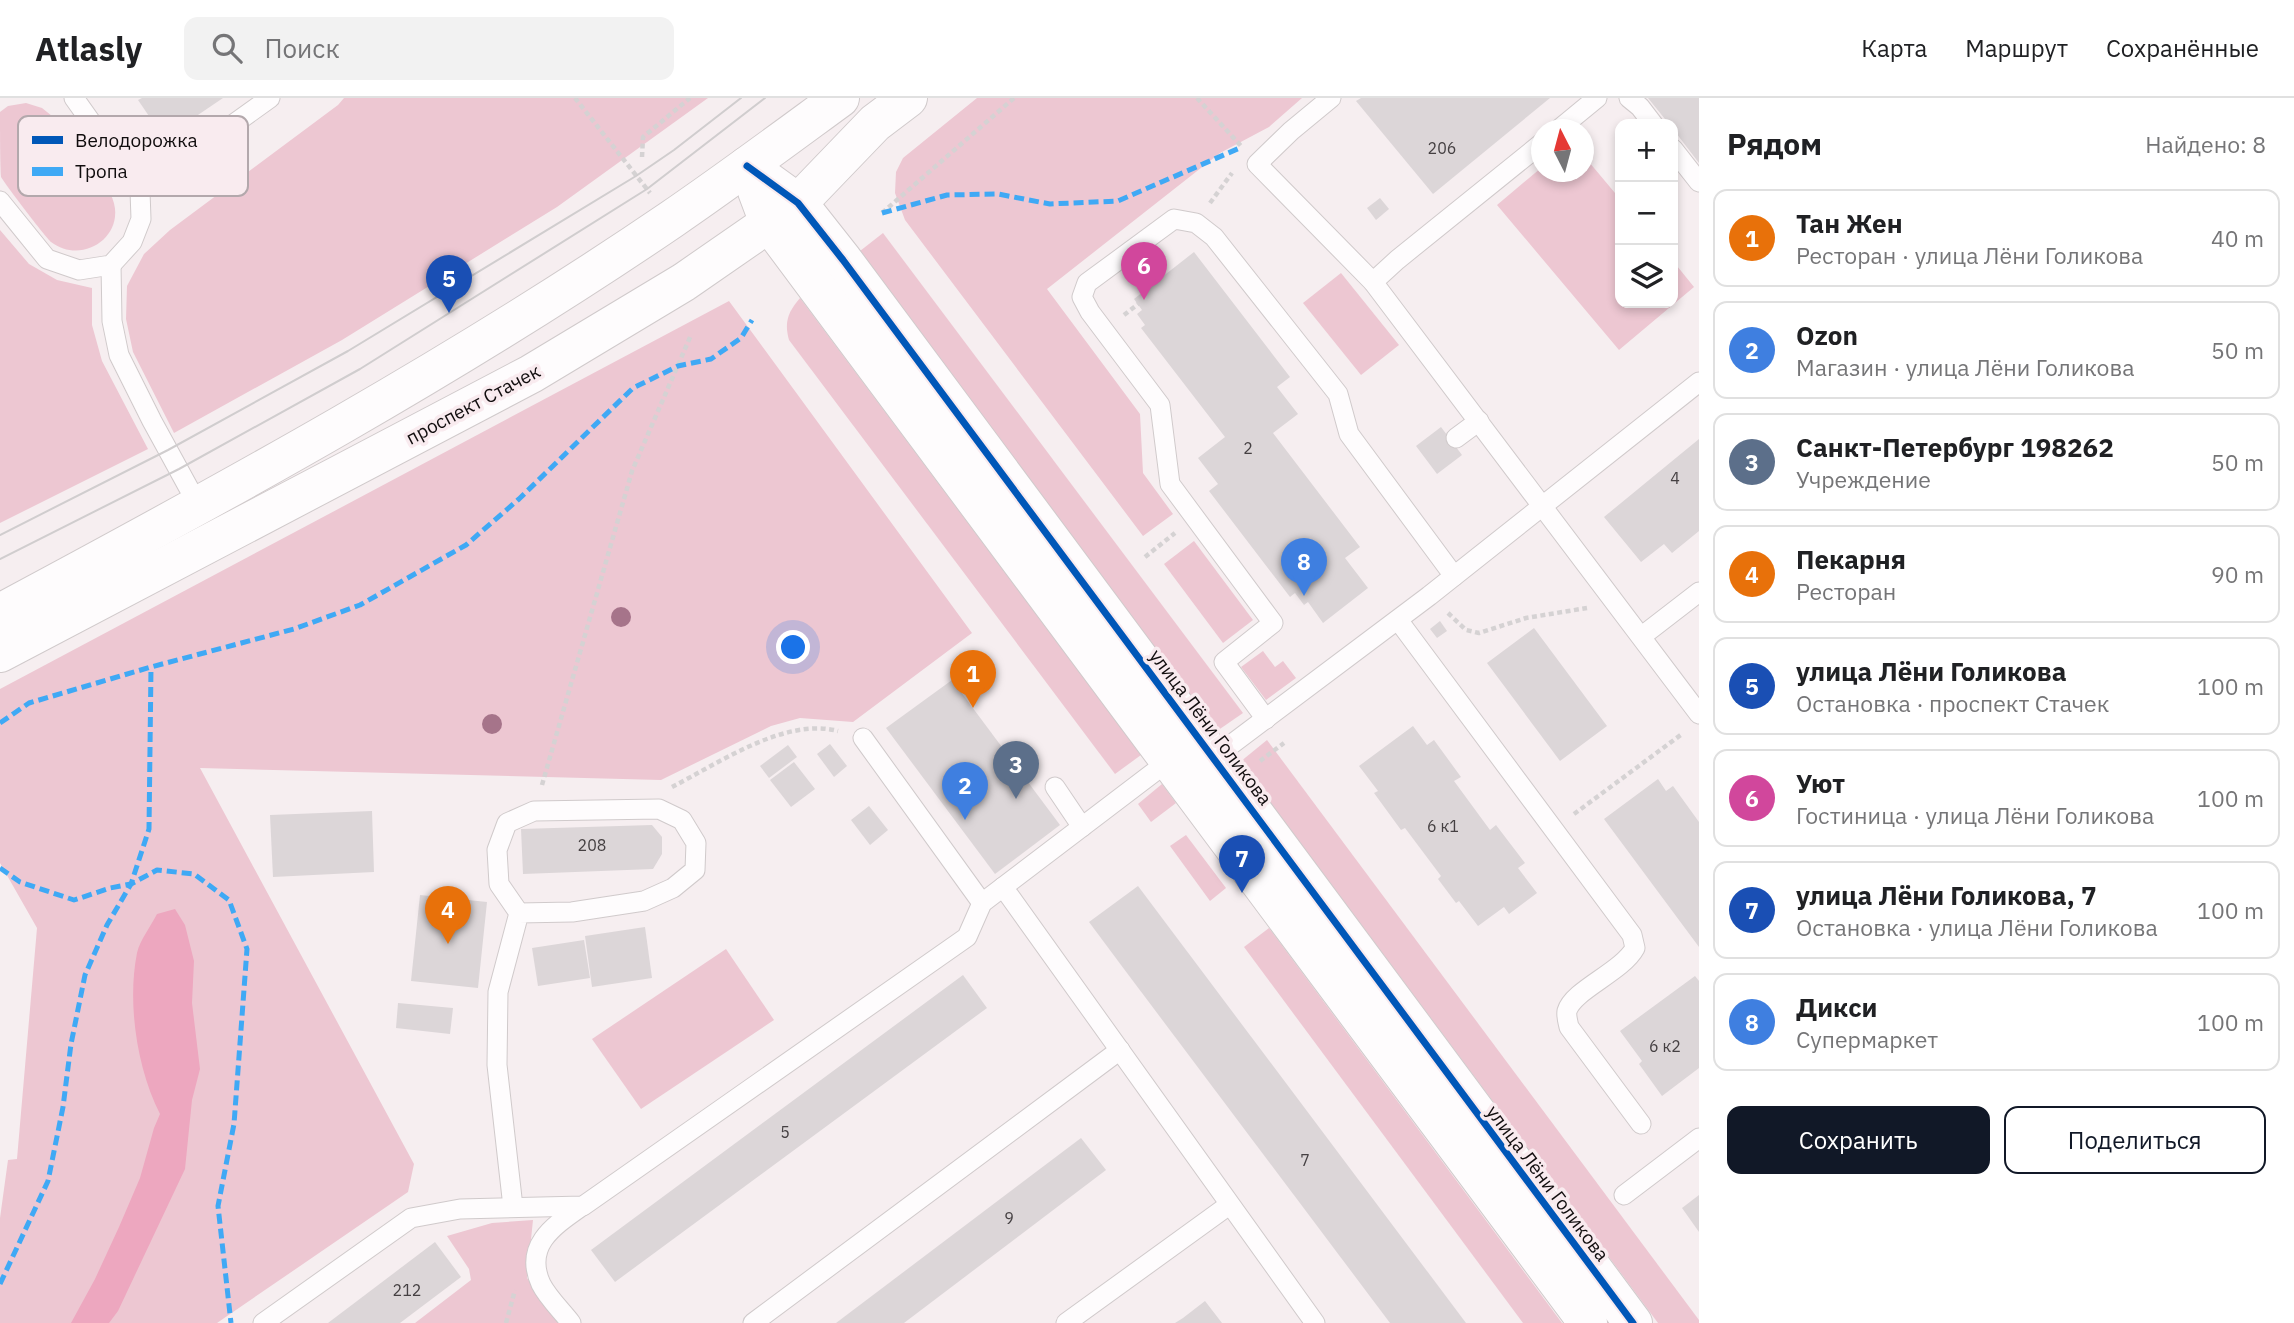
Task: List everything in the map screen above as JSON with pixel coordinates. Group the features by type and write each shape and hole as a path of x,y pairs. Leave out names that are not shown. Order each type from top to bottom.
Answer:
{"street":[{"path":"0,613 381,401 525,314 671,220 840,98"},
{"name":"проспект Стачек","path":"0,653 531,374 708,267 783,213 876,123 908,98"},
{"name":"улица Лёни Голикова","path":"747,166 1192,759 1622,1319"},
{"name":"улица Лёни Голикова","path":"1192,759 1588,1323"}],"lane":[{"path":"74,98 87,116"},
{"path":"246,116 271,98"},
{"path":"1331,98 1252,158 1373,282 1642,636 1694,722"},
{"path":"1571,119 1597,98"},
{"path":"1629,98 1649,119"},
{"path":"1373,282 1531,152"},
{"path":"1678,155 1699,182"},
{"path":"0,201 47,259 79,270 111,265 132,242 141,219 140,196"},
{"path":"1266,719 1224,662 1273,623 1170,484 1160,405 1090,312 1082,298 1087,283 1174,219 1196,222 1214,237 1338,394 1349,434 1454,576"},
{"path":"111,265 112,321 119,355 198,505"},
{"path":"571,1323 541,1284 536,1265 543,1237 552,1227 967,937 982,903 1082,827 1192,759 1266,719 1429,596 1699,382"},
{"path":"1456,438 1479,421"},
{"path":"1642,636 1699,592"},
{"path":"1398,620 1632,936 1635,948 1629,959 1572,1001 1566,1013 1569,1027 1641,1124"},
{"path":"863,738 982,903"},
{"path":"1055,787 1082,827"},
{"path":"513,1207 497,1065 498,992 519,913 499,884 497,850 507,822 534,811 659,809 682,820 696,843 695,870 673,888 644,901 572,912 519,913"},
{"path":"1003,887 1315,1323"},
{"path":"753,1323 1120,1049"},
{"path":"1625,1195 1699,1138"},
{"path":"1066,1323 1229,1205"},
{"path":"263,1323 411,1218 460,1209 583,1206"}],"path":[{"path":"575,98 653,197"},
{"path":"642,156 643,137 690,98"},
{"path":"882,213 1014,98"},
{"path":"1196,222 1252,158 1197,98"},
{"path":"534,811 632,471 691,335"},
{"path":"1145,557 1171,537"},
{"path":"1429,596 1466,630 1479,634 1526,618 1617,603"},
{"path":"1553,829 1694,722"},
{"path":"659,809 671,788 773,736 804,728 830,729 863,738"},
{"path":"1253,766 1284,743"}],"shaded area":[{"path":"344,98 708,98 557,207 342,340 174,433 133,352 126,319 127,286 144,254 170,230 216,196 248,196 248,172"},
{"path":"977,98 1302,98 1269,127 1220,153 1047,289 1140,414 1143,473 1173,514 1143,536 905,220 895,193 896,172 903,158"},
{"path":"26,103 42,108 52,116 18,116 18,196 111,196 115,208 114,221 101,242 77,251 64,249 51,242 1,177 0,112 8,106"},
{"path":"1594,168 1615,193 1615,308 1669,308 1619,350 1497,205 1531,176 1531,182 1594,182"},
{"path":"0,230 29,264 57,280 92,288 92,325 102,361 148,449 0,523"},
{"path":"883,233 1243,713 1217,731 860,251"},
{"path":"1678,267 1694,287 1678,300"},
{"path":"1341,273 1399,345 1361,375 1303,303"},
{"path":"800,298 1141,755 1115,774 789,340 788,318"},
{"path":"729,301 972,633 853,722 800,718 771,726 661,780 200,768 414,1164 408,1192 217,1323 0,1323 0,1218 8,1160 17,1159 37,928 0,863 0,689"},
{"path":"1194,541 1253,620 1223,643 1164,564"},
{"path":"1263,651 1275,667 1283,661 1296,678 1266,700 1241,667"},
{"path":"1267,740 1699,1323 1658,1323 1240,762"},
{"path":"1162,784 1176,803 1151,822 1138,804"},
{"path":"1186,835 1226,888 1210,901 1170,846"},
{"path":"175,909 185,925 194,961 192,1003 200,1069 192,1100 185,1169 118,1311 109,1323 71,1323 95,1279 140,1178 160,1114 145,1077 136,1035 134,972 138,948 157,914"},
{"path":"1269,928 1562,1323 1523,1323 1244,947"},
{"path":"726,949 774,1020 641,1109 592,1039"},
{"path":"533,1220 527,1278 558,1323 415,1323 471,1280 469,1269 447,1236 492,1223"}],"building":[{"path":"223,98 196,116 149,116 138,100"},
{"path":"1361,98 1550,98 1433,194 1356,101"},
{"path":"1648,98 1699,98 1699,163 1678,136 1678,119 1665,119"},
{"path":"1380,198 1389,209 1376,220 1367,208"},
{"path":"1194,252 1290,377 1277,387 1298,414 1273,433 1360,547 1345,558 1368,588 1323,623 1308,602 1304,605 1295,593 1290,597 1209,491 1218,484 1198,458 1225,437 1141,328 1145,325 1137,314 1142,310 1134,299"},
{"path":"1441,427 1462,455 1437,474 1416,446"},
{"path":"1699,439 1699,531 1672,553 1664,544 1641,562 1604,517"},
{"path":"1440,621 1447,631 1437,638 1430,629"},
{"path":"1534,628 1607,726 1560,761 1487,663"},
{"path":"952,680 1060,825 995,874 886,728"},
{"path":"1413,726 1427,745 1434,740 1461,777 1454,781 1490,830 1496,825 1525,863 1518,868 1537,893 1509,914 1504,907 1478,926 1438,879 1441,876 1405,828 1401,830 1374,793 1378,791 1359,766"},
{"path":"830,744 847,766 834,777 817,754"},
{"path":"788,745 797,757 769,778 760,766"},
{"path":"794,762 815,789 791,807 770,780"},
{"path":"1658,779 1666,791 1673,786 1699,822 1699,947 1604,819"},
{"path":"869,806 888,830 870,845 851,820"},
{"path":"372,811 374,872 273,877 270,815"},
{"path":"652,825 662,837 662,854 653,869 523,874 521,829"},
{"path":"1138,886 1466,1323 1390,1323 1121,965 1089,922"},
{"path":"420,895 487,902 478,988 411,981"},
{"path":"645,927 652,978 592,987 585,936"},
{"path":"584,940 590,978 538,986 532,948"},
{"path":"963,975 987,1008 615,1282 591,1250"},
{"path":"1695,976 1699,981 1699,1068 1662,1096 1639,1064 1642,1061 1620,1031"},
{"path":"398,1003 453,1008 450,1034 396,1028"},
{"path":"1081,1138 1106,1170 904,1323 836,1323"},
{"path":"1699,1195 1699,1232 1682,1208"},
{"path":"435,1242 461,1277 400,1323 328,1323"},
{"path":"1205,1301 1222,1323 1175,1323 1183,1318"}],"tram line":[{"path":"0,535 168,450 348,351 636,176 741,98"},
{"path":"0,559 179,469 360,369 647,189 765,98"}],"marked path":[{"path":"882,213 947,195 998,194 1050,204 1118,201 1242,147"},
{"path":"0,723 29,703 294,629 360,605 466,545 519,499 633,388 678,366 711,359 741,338 752,320"},
{"path":"0,1284 48,1181 85,975 107,925 131,884 149,829 151,667"},
{"path":"0,868 20,882 74,900 131,884 157,870 194,874 229,900 247,949 234,1124 218,1206 231,1323"}],"cycle path":[{"path":"747,166 798,203 843,260 1633,1323"}],"place":[{"name":"Уют","path":"1144,300"},
{"name":"улица Лёни Голикова","path":"449,313"},
{"name":"Дикси","path":"1304,596"},
{"name":"Тан Жен","path":"973,708"},
{"name":"Санкт-Петербург 198262","path":"1016,799"},
{"name":"Ozon","path":"965,820"},
{"name":"улица Лёни Голикова, 7","path":"1242,893"},
{"name":"Пекарня","path":"448,944"}]}
